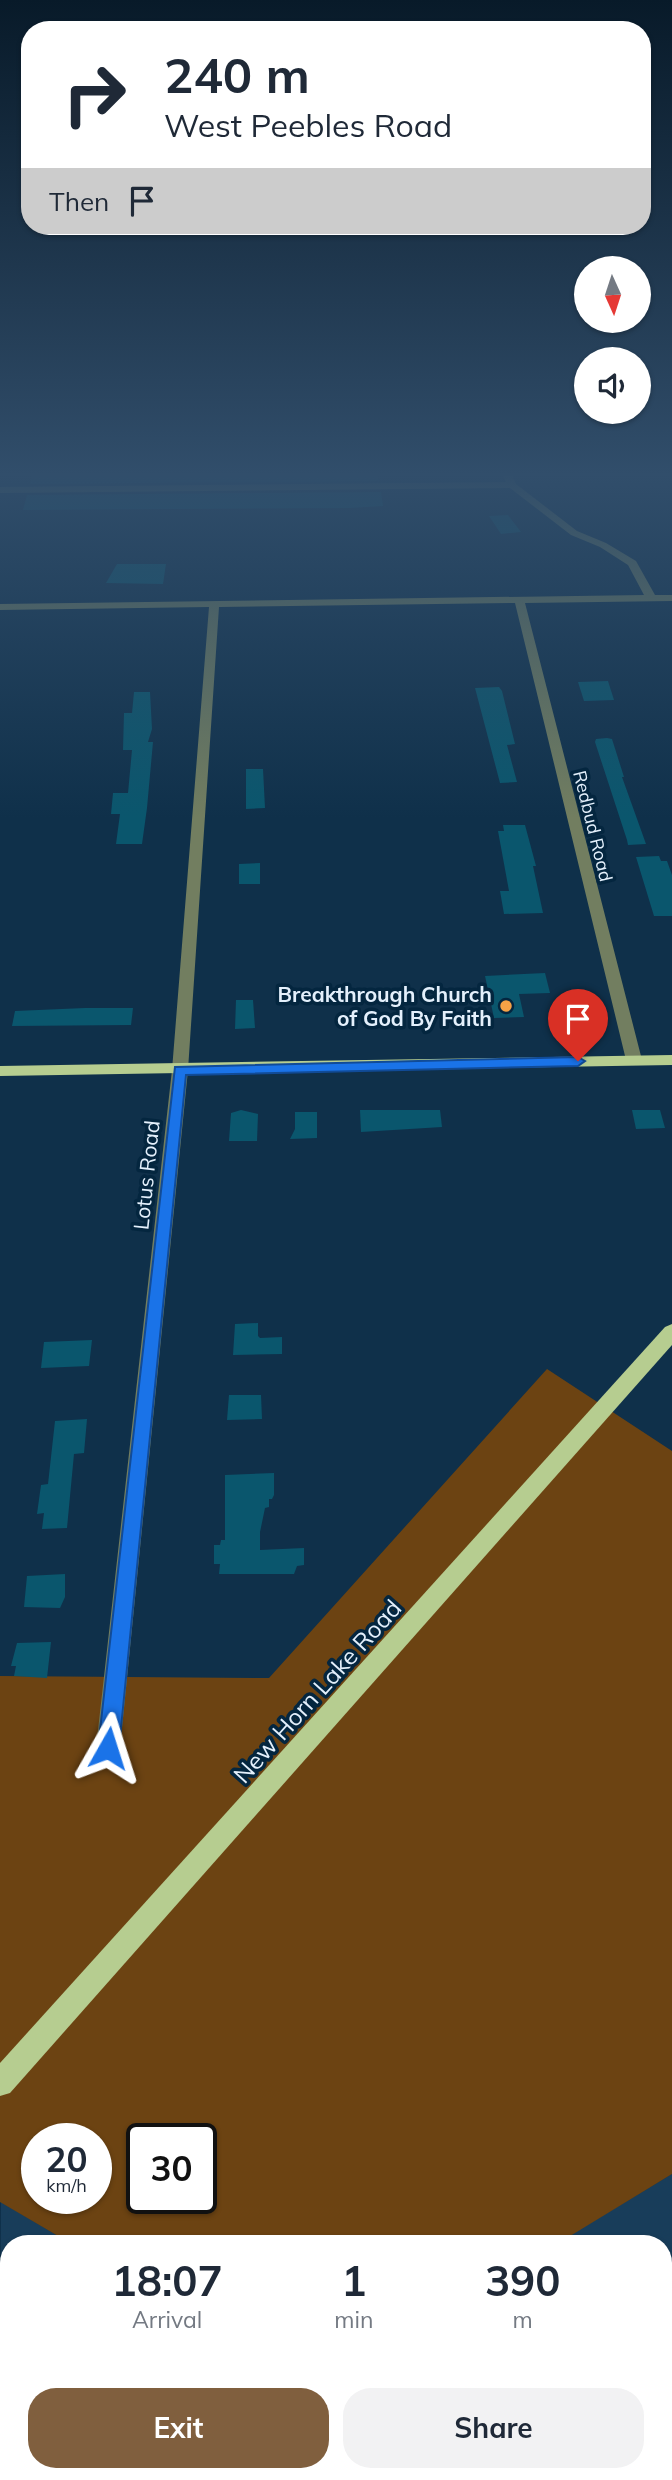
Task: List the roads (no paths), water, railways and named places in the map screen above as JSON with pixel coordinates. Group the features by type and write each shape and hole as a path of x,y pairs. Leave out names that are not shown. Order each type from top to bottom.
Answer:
{"main road":[{"path":"0,1072 672,1060"},
{"name":"New Horn Lake Road","path":"0,2083 672,1332"}],"street":[{"path":"645,587 651,598"},
{"path":"0,607 672,598"},
{"name":"Redbud Road","path":"519,600 634,1060"},
{"name":"Lotus Road","path":"108,1748 180,1070 214,604"}],"place":[{"name":"Breakthrough Church of God By Faith","path":"506,1006"}]}
